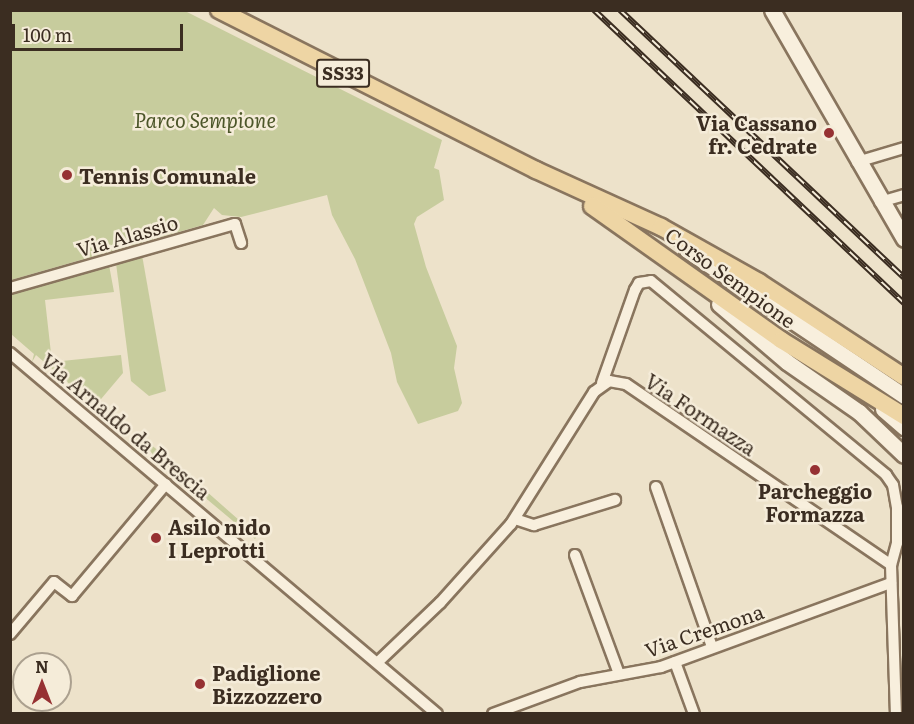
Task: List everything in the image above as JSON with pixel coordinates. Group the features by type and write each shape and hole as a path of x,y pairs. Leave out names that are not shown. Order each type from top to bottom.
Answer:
{"main road":[{"name":"Corso Sempione","path":"219,10 536,170 605,203 641,216 741,270 902,376"},
{"path":"772,11 903,239"},
{"name":"Corso Sempione","path":"536,170 656,248 781,340 867,396 903,416"},
{"path":"605,203 719,270 903,396"},
{"path":"656,248 778,355 859,412 903,455"},
{"path":"867,396 903,426"}],"street":[{"path":"857,162 903,148"},
{"path":"880,202 903,195"},
{"name":"Via Alassio","path":"10,288 235,224 241,243"},
{"path":"378,662 440,603 515,519 602,383 635,290 639,283 651,281 886,475 894,485 897,507 897,543 891,565 891,583 896,714"},
{"name":"Via Arnaldo da Brescia","path":"10,353 437,714"},
{"name":"Via Formazza","path":"602,383 626,384 891,565"},
{"path":"10,634 54,582 72,596 166,484"},
{"path":"656,487 712,647"},
{"path":"515,519 531,525 615,500"},
{"path":"575,555 619,674"},
{"name":"Via Cremona","path":"493,714 580,682 675,662 891,583"},
{"path":"675,662 694,714"}],"green space":[{"name":"Parco Sempione","path":"11,10 185,11 442,140 434,168 439,170 444,200 417,217 414,224 426,267 457,346 454,368 462,403 458,411 418,424 397,382 391,353 355,259 332,215 327,195 241,217 222,215 214,208 203,225 11,280"},
{"path":"142,255 166,391 149,396 131,381 116,263"},
{"path":"109,265 114,292 45,300 52,362 121,355 123,373 96,405 76,389 71,394 73,387 36,355 32,362 34,354 11,334 11,293"},
{"path":"138,434 190,477 186,481 155,456 152,463 152,453 133,438"},
{"path":"197,483 257,536 255,539 235,522 232,529 233,521 196,490 191,496"}],"railway":[{"path":"594,10 904,303"},
{"path":"620,10 904,278"}],"place":[{"name":"Via Cassano fr. Cedrate","path":"829,133"},
{"name":"Tennis Comunale","path":"67,175"},
{"name":"Parcheggio Formazza","path":"815,470"},
{"name":"Asilo nido I Leprotti","path":"156,538"},
{"name":"Padiglione Bizzozzero","path":"200,684"}]}
